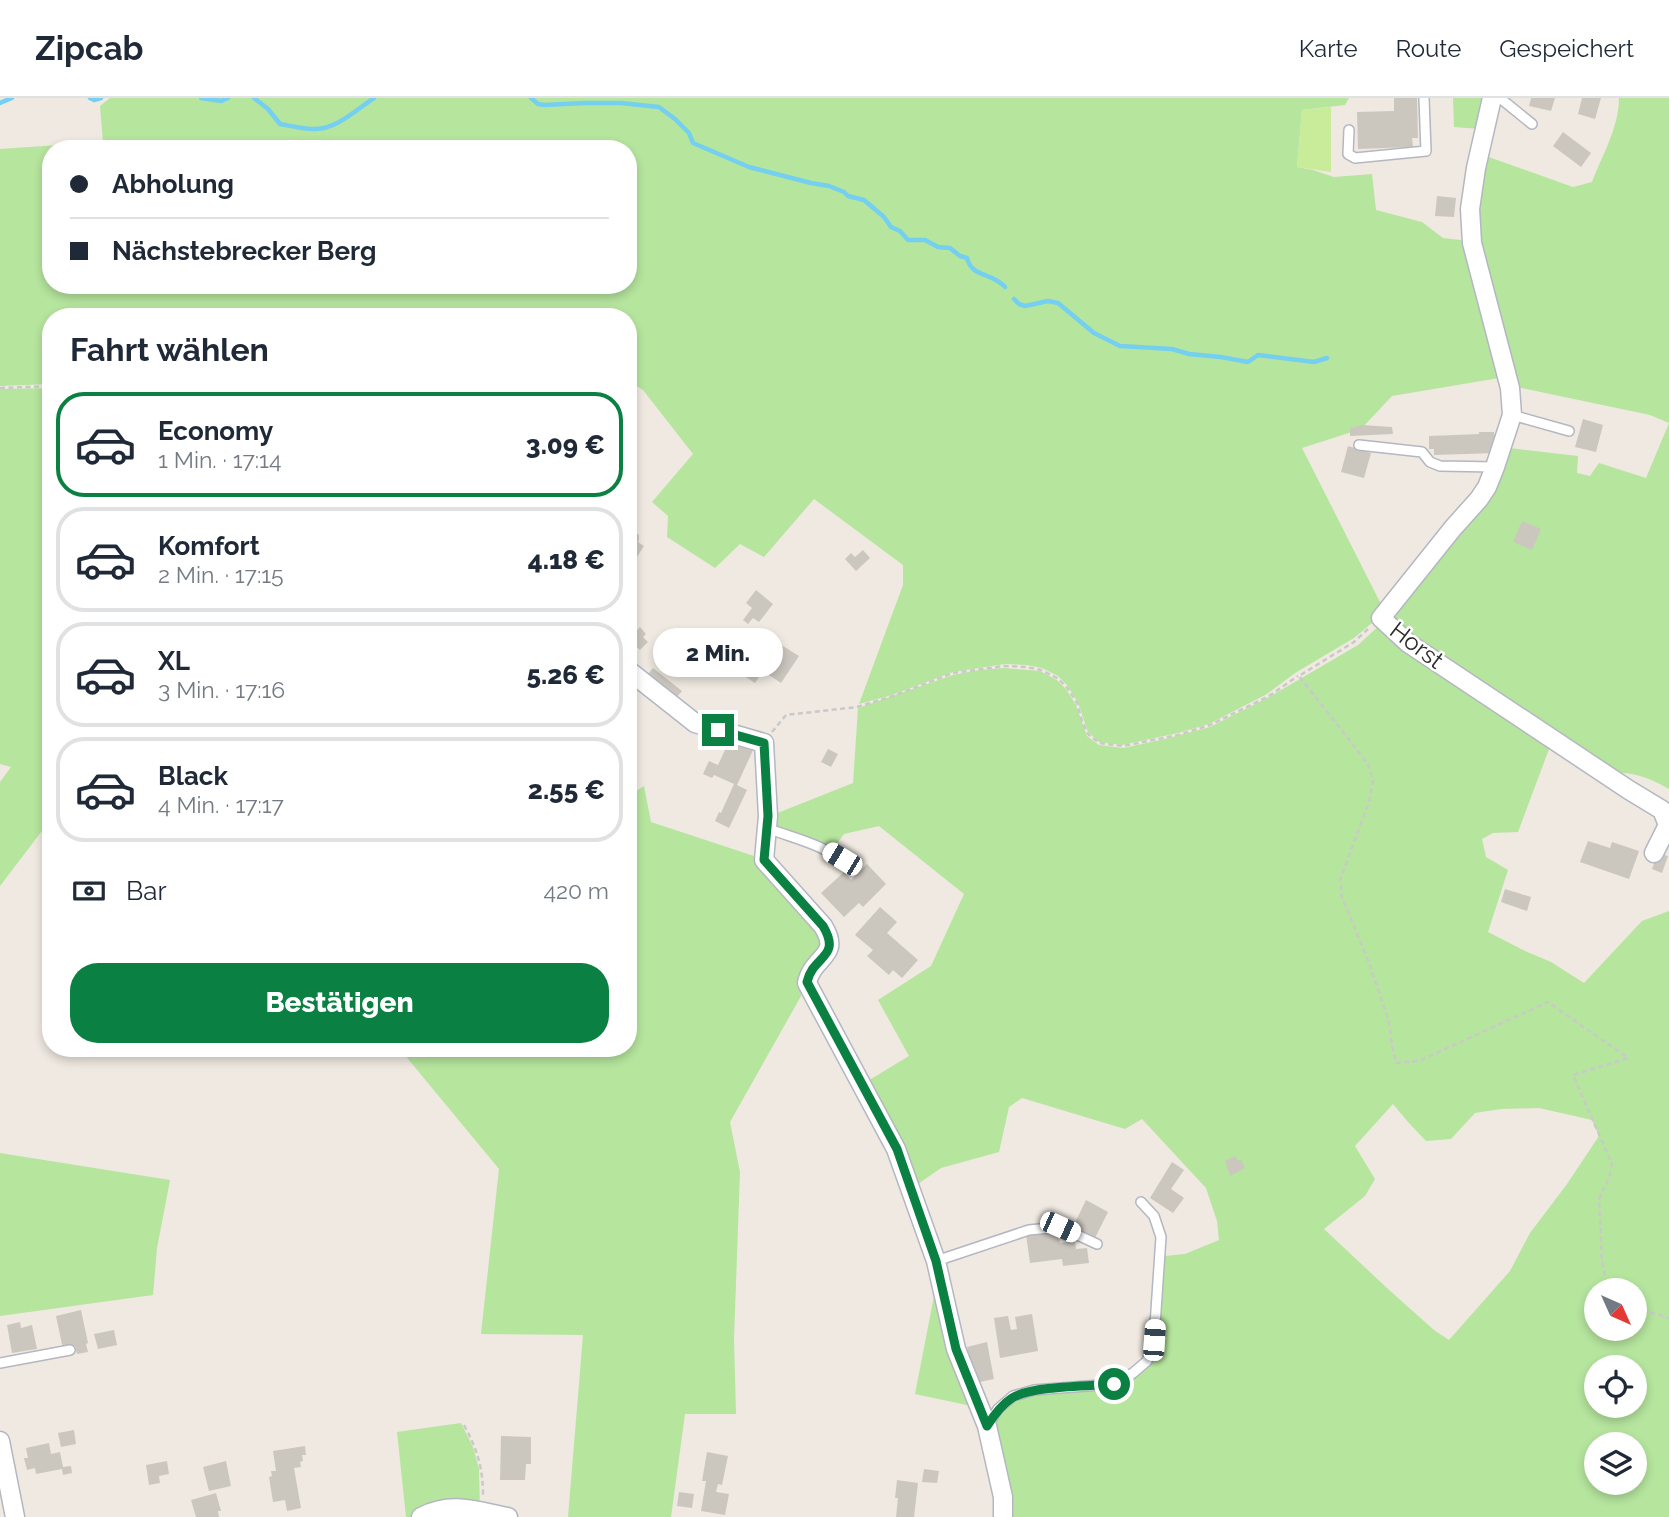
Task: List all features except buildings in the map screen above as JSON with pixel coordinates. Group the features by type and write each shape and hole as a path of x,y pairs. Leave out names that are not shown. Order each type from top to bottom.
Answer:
{"street":[{"name":"Horst","path":"1492,98 1470,209 1472,243 1510,388 1512,415 1487,487 1381,618 1408,643 1662,810 1668,825 1654,853"},
{"path":"637,677 695,723 764,743 767,828 764,860 829,935 831,944 826,955 809,972 807,982 897,1149 936,1261 956,1349 987,1426 1003,1497 1003,1517"},
{"path":"0,1441 15,1517"},
{"path":"421,1517 433,1511 457,1507 508,1517"}],"lane":[{"path":"1349,130 1348,153 1355,158 1426,151 1424,98"},
{"path":"1500,98 1532,124"},
{"path":"1512,415 1569,431"},
{"path":"1359,445 1422,452 1430,462 1440,466 1495,467"},
{"path":"767,828 827,850 842,859 849,868"},
{"path":"987,1426 998,1409 1013,1396 1034,1390 1114,1384 1147,1361 1154,1340 1161,1237 1154,1216 1141,1202"},
{"path":"936,1261 1029,1230 1060,1227 1097,1244"},
{"path":"0,1363 70,1350"}],"path":[{"path":"0,388 42,386"},
{"path":"764,743 786,715 857,707 953,673 1004,666 1041,670 1057,678 1077,703 1088,734 1099,743 1123,746 1178,735 1210,725 1269,696 1354,642 1381,618"},
{"path":"1298,676 1368,764 1373,781 1369,802 1340,880 1342,897 1389,1022 1396,1063 1419,1061 1548,1002 1628,1058 1573,1075 1612,1164 1600,1199 1602,1262 1605,1278"},
{"path":"1647,1311 1669,1318"},
{"path":"464,1425 476,1447 481,1470 483,1512"}],"green space":[{"path":"110,98 1349,98 1345,105 1302,110 1297,167 1334,177 1372,174 1376,210 1422,222 1443,238 1469,241 1505,377 1392,396 1361,429 1302,448 1385,612 1354,638 1295,673 1267,694 1209,724 1122,745 1099,742 1088,732 1078,703 1067,685 1058,676 1042,668 1027,665 1005,664 953,672 892,695 859,704 903,585 903,565 814,499 764,557 740,544 715,568 667,537 668,516 652,502 693,454 643,390 637,386 637,308 42,308 42,384 0,386 0,149 42,146 42,294 637,294 637,140 103,140 100,106"},
{"path":"1453,98 1489,98 1481,129 1454,127"},
{"path":"1619,98 1669,98 1669,423 1650,415 1512,386 1474,236 1483,155 1573,187 1592,182 1613,130"},
{"path":"1331,107 1331,172 1297,167 1302,110"},
{"path":"42,388 42,831 0,886 0,782 11,767 0,764 0,389"},
{"path":"1669,423 1669,789 1640,776 1609,774 1386,621 1476,516 1494,489 1509,448 1578,456 1577,473 1590,476 1599,463 1646,478"},
{"path":"1382,623 1552,741 1518,832 1493,833 1482,839 1486,857 1508,870 1488,932 1551,962 1584,983 1642,921 1669,911 1669,1517 1008,1517 992,1430 996,1418 1012,1402 1032,1395 1072,1390 1134,1376 1158,1339 1164,1256 1185,1254 1219,1240 1217,1221 1206,1188 1142,1119 1125,1129 1022,1098 1009,1107 999,1152 941,1168 912,1188 866,1082 909,1056 878,1000 931,966 964,894 879,826 844,834 832,850 771,827 770,816 853,783 858,708 953,675 1004,668 1040,671 1057,680 1066,689 1076,705 1087,736 1099,745 1123,748 1210,727 1269,697 1358,645","holes":["1393,1104 1426,1141 1451,1139 1475,1113 1501,1109 1539,1108 1592,1120 1599,1136 1530,1233 1510,1271 1449,1340 1434,1330 1324,1229 1365,1196 1375,1179 1355,1146"]},
{"path":"644,786 651,822 754,856 818,924 825,938 805,989 730,1122 740,1172 734,1339 736,1414 685,1414 671,1517 568,1517 583,1335 481,1334 499,1169 406,1057 637,1057 637,790"},
{"path":"0,1153 170,1180 157,1248 153,1295 0,1316"},
{"path":"935,1291 976,1407 915,1394"},
{"path":"461,1423 473,1447 479,1469 480,1510 432,1507 412,1517 406,1517 397,1432"}],"waterway":[{"path":"0,103 12,98"},
{"path":"90,98 101,98"},
{"path":"201,98 221,101 228,98"},
{"path":"254,98 268,109 280,124 314,129 338,123 374,98"},
{"path":"531,98 544,105 621,103 659,107 689,133 693,143 749,167 829,186 848,196 864,200 908,240 925,240 938,247 950,248 967,258 973,269 1005,287"},
{"path":"1014,299 1025,306 1048,301 1058,303 1094,333 1120,346 1172,349 1248,362 1258,355 1314,362 1327,358"}],"route":[{"path":"718,730 764,743 768,816 764,860 829,935 831,944 826,955 809,972 807,982 897,1149 936,1261 956,1349 987,1426 998,1409 1013,1396 1034,1390 1114,1384"}]}
